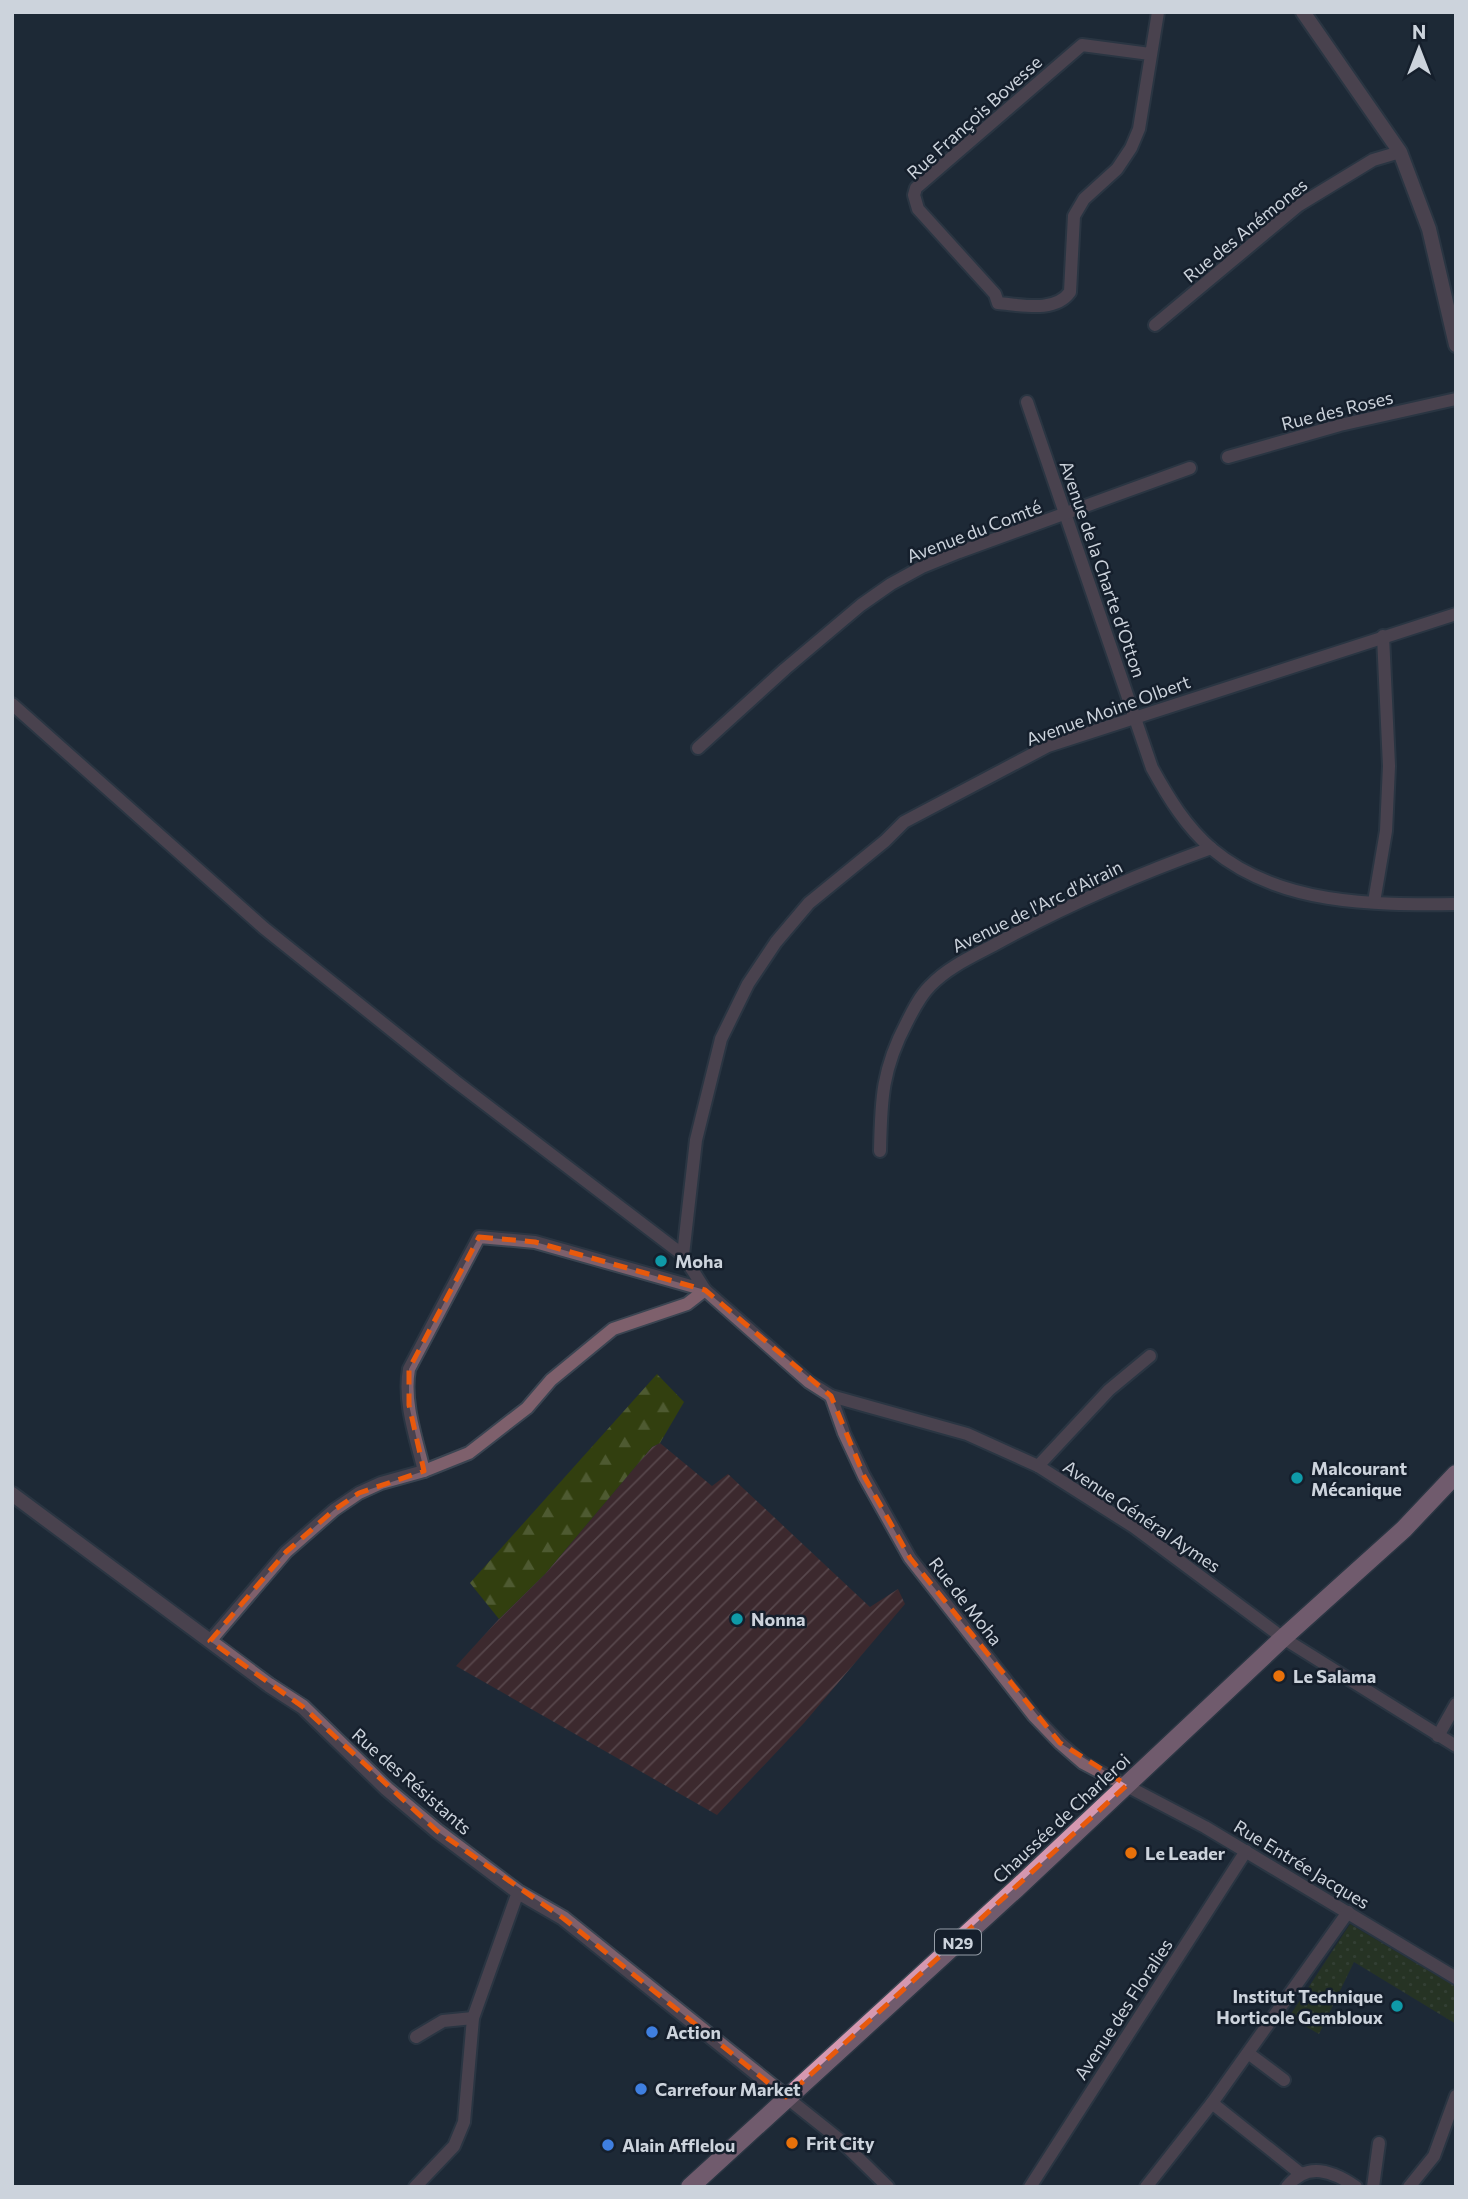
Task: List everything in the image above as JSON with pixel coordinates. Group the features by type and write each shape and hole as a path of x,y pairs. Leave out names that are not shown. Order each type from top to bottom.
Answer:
{"main road":[{"name":"Chaussée de Charleroi","path":"690,2187 1127,1785 1283,1637 1404,1529 1456,1474"}],"street":[{"name":"Rue François Bovesse","path":"1150,54 1082,45 916,188 914,195 918,209 995,293 998,303 1049,305 1063,301 1070,292 1074,216 1084,199 1117,169 1132,148 1139,130 1158,12"},
{"path":"1303,12 1400,152 1429,229 1456,345"},
{"name":"Rue des Anémones","path":"1155,325 1299,205 1373,160 1400,152"},
{"name":"Rue des Roses","path":"1228,457 1340,425 1456,398"},
{"name":"Avenue de la Charte d'Otton","path":"1027,401 1152,768 1167,796 1185,820 1211,848 1269,884 1312,897 1456,904"},
{"name":"Avenue du Comté","path":"698,748 785,669 861,605 891,584 922,567 959,552 1190,468"},
{"name":"Avenue Moine Olbert","path":"683,1255 696,1140 721,1040 748,984 776,942 809,903 885,841 904,822 1048,746 1456,614"},
{"path":"1374,902 1386,831 1389,765 1383,636"},
{"path":"12,704 264,928 527,1137 683,1255 705,1290 687,1304 613,1329 551,1380 527,1408 469,1453 424,1471 381,1483 359,1493 334,1510 286,1552 210,1641"},
{"name":"Avenue de l'Arc d'Airain","path":"880,1151 883,1084 892,1050 929,986 953,967 1023,929 1161,866 1211,848"},
{"name":"Avenue Général Aymes","path":"424,1471 409,1405 406,1384 409,1369 479,1237 535,1242 705,1290 809,1382 831,1396 967,1434 1038,1466 1135,1527 1283,1637 1456,1746"},
{"path":"1038,1466 1110,1390 1150,1356"},
{"name":"Rue de Moha","path":"831,1396 864,1476 910,1559 1034,1716 1060,1744 1083,1763 1127,1785"},
{"name":"Rue des Résistants","path":"12,1494 269,1685 303,1707 387,1789 437,1831 518,1892 563,1918 786,2097"},
{"path":"1438,1735 1456,1704"},
{"name":"Rue Entrée Jacques","path":"1127,1785 1246,1851 1456,1978"},
{"name":"Avenue des Floralies","path":"1030,2187 1246,1851"},
{"path":"415,2187 454,2146 464,2122 473,2018 518,1892"},
{"path":"1146,2187 1212,2103 1348,1912"},
{"path":"416,2037 443,2021 473,2018"},
{"path":"1248,2053 1284,2080"},
{"path":"1409,2187 1434,2156 1456,2096"},
{"path":"786,2097 840,2140 888,2187"},
{"path":"1212,2103 1292,2182 1317,2171 1356,2187"},
{"path":"1373,2187 1379,2143"}],"highlighted area":[{"path":"479,1237 535,1242 705,1290 831,1396 864,1476 910,1558 1060,1743 1127,1785 786,2097 563,1918 437,1831 303,1707 210,1641 286,1552 334,1510 359,1493 424,1471 409,1405 409,1369"}],"shaded area":[{"path":"660,1443 712,1486 728,1474 870,1607 898,1589 905,1604 804,1723 717,1815 456,1666 545,1574 652,1447"}],"green space":[{"path":"657,1374 684,1402 660,1443 652,1447 545,1574 499,1619 470,1583"},
{"path":"1350,1924 1456,1987 1456,2024 1354,1962 1319,2034 1289,2017"}],"place":[{"name":"Moha","path":"661,1261"},
{"name":"Malcourant Mécanique","path":"1297,1478"},
{"name":"Nonna","path":"737,1619"},
{"name":"Le Salama","path":"1279,1676"},
{"name":"Le Leader","path":"1131,1853"},
{"name":"Institut Technique Horticole Gembloux","path":"1397,2006"},
{"name":"Action","path":"652,2032"},
{"name":"Carrefour Market","path":"641,2089"},
{"name":"Frit City","path":"792,2143"},
{"name":"Alain Afflelou","path":"608,2145"}]}
